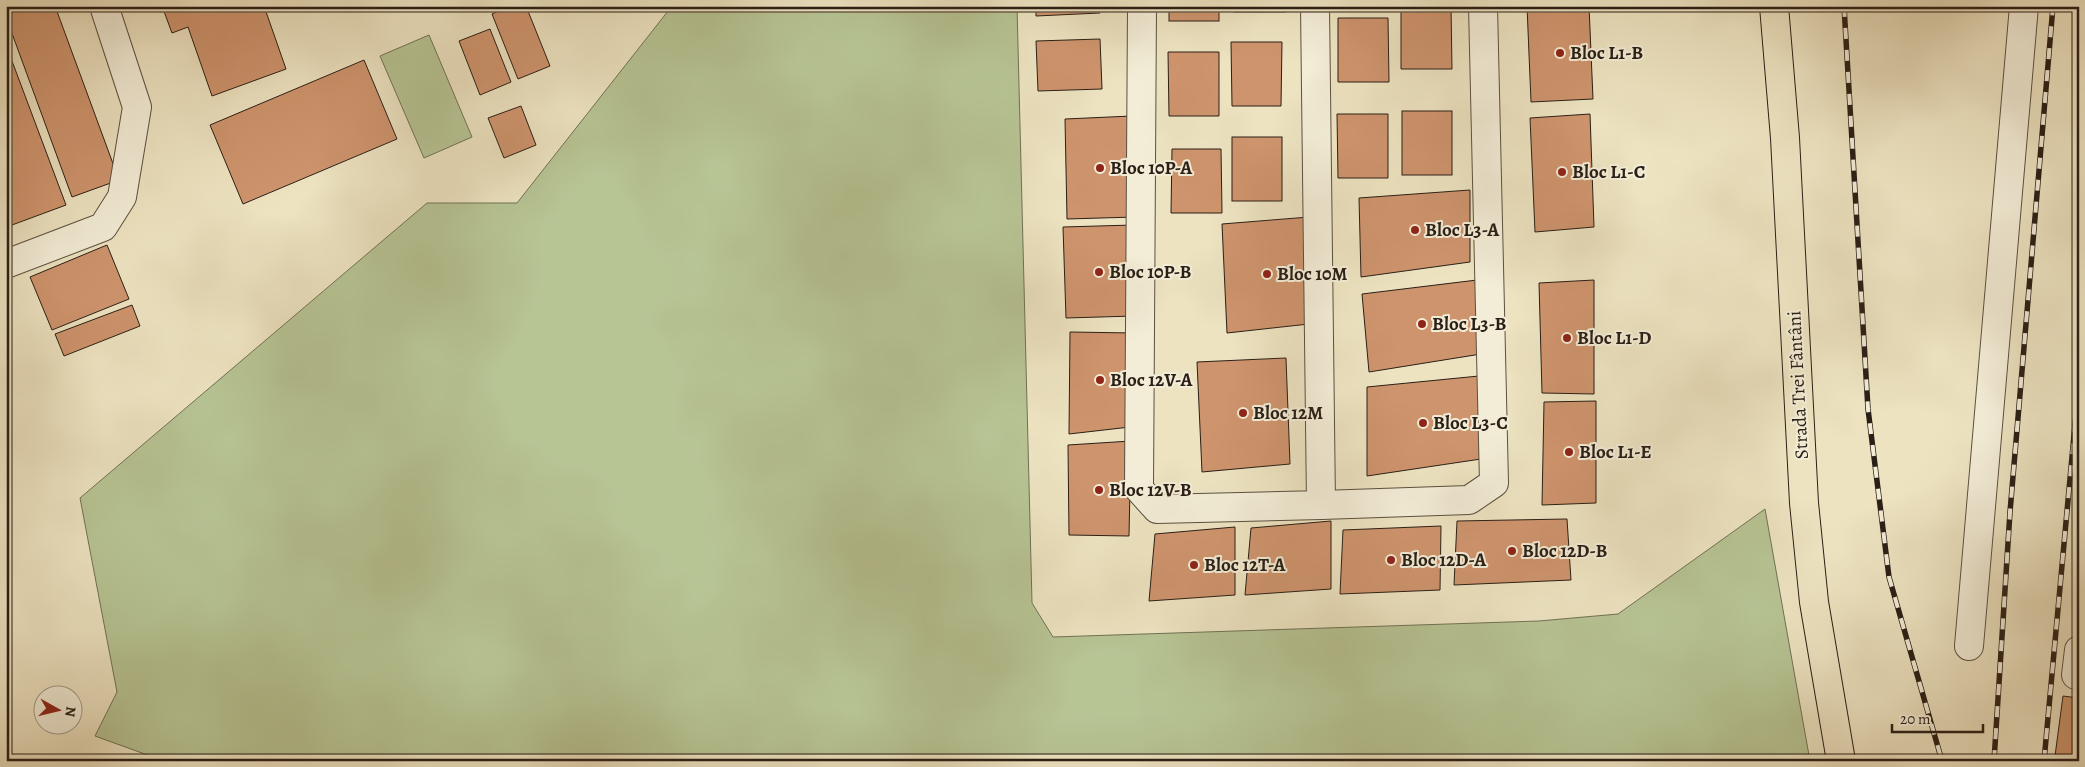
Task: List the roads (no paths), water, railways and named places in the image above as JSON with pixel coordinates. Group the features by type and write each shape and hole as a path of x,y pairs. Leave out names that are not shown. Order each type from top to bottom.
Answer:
{"main road":[{"name":"Strada Trei Fântâni","path":"1774,6 1785,138 1804,503 1814,602 1841,761"}],"street":[{"path":"6,264 104,226 122,197 136,107 104,6"},
{"path":"1142,6 1139,489 1157,509 1469,500 1494,483 1483,6"},
{"path":"1315,6 1321,505"},
{"path":"1968,646 2024,6"}],"waterway":[{"path":"6,757 21,761"}],"railway":[{"path":"1844,6 1868,409 1889,577 1942,761"},
{"path":"1994,761 2010,512 2053,6"},
{"path":"2044,761 2079,381"}],"place":[{"name":"Bloc L1-B","path":"1560,53"},
{"name":"Bloc 10P-A","path":"1100,168"},
{"name":"Bloc L1-C","path":"1562,172"},
{"name":"Bloc L3-A","path":"1415,230"},
{"name":"Bloc 10P-B","path":"1099,272"},
{"name":"Bloc 10M","path":"1267,274"},
{"name":"Bloc L3-B","path":"1422,324"},
{"name":"Bloc L1-D","path":"1567,338"},
{"name":"Bloc 12V-A","path":"1100,380"},
{"name":"Bloc 12M","path":"1243,413"},
{"name":"Bloc L3-C","path":"1423,423"},
{"name":"Bloc L1-E","path":"1569,452"},
{"name":"Bloc 12V-B","path":"1099,490"},
{"name":"Bloc 12D-B","path":"1512,551"},
{"name":"Bloc 12D-A","path":"1391,560"},
{"name":"Bloc 12T-A","path":"1194,565"}]}
